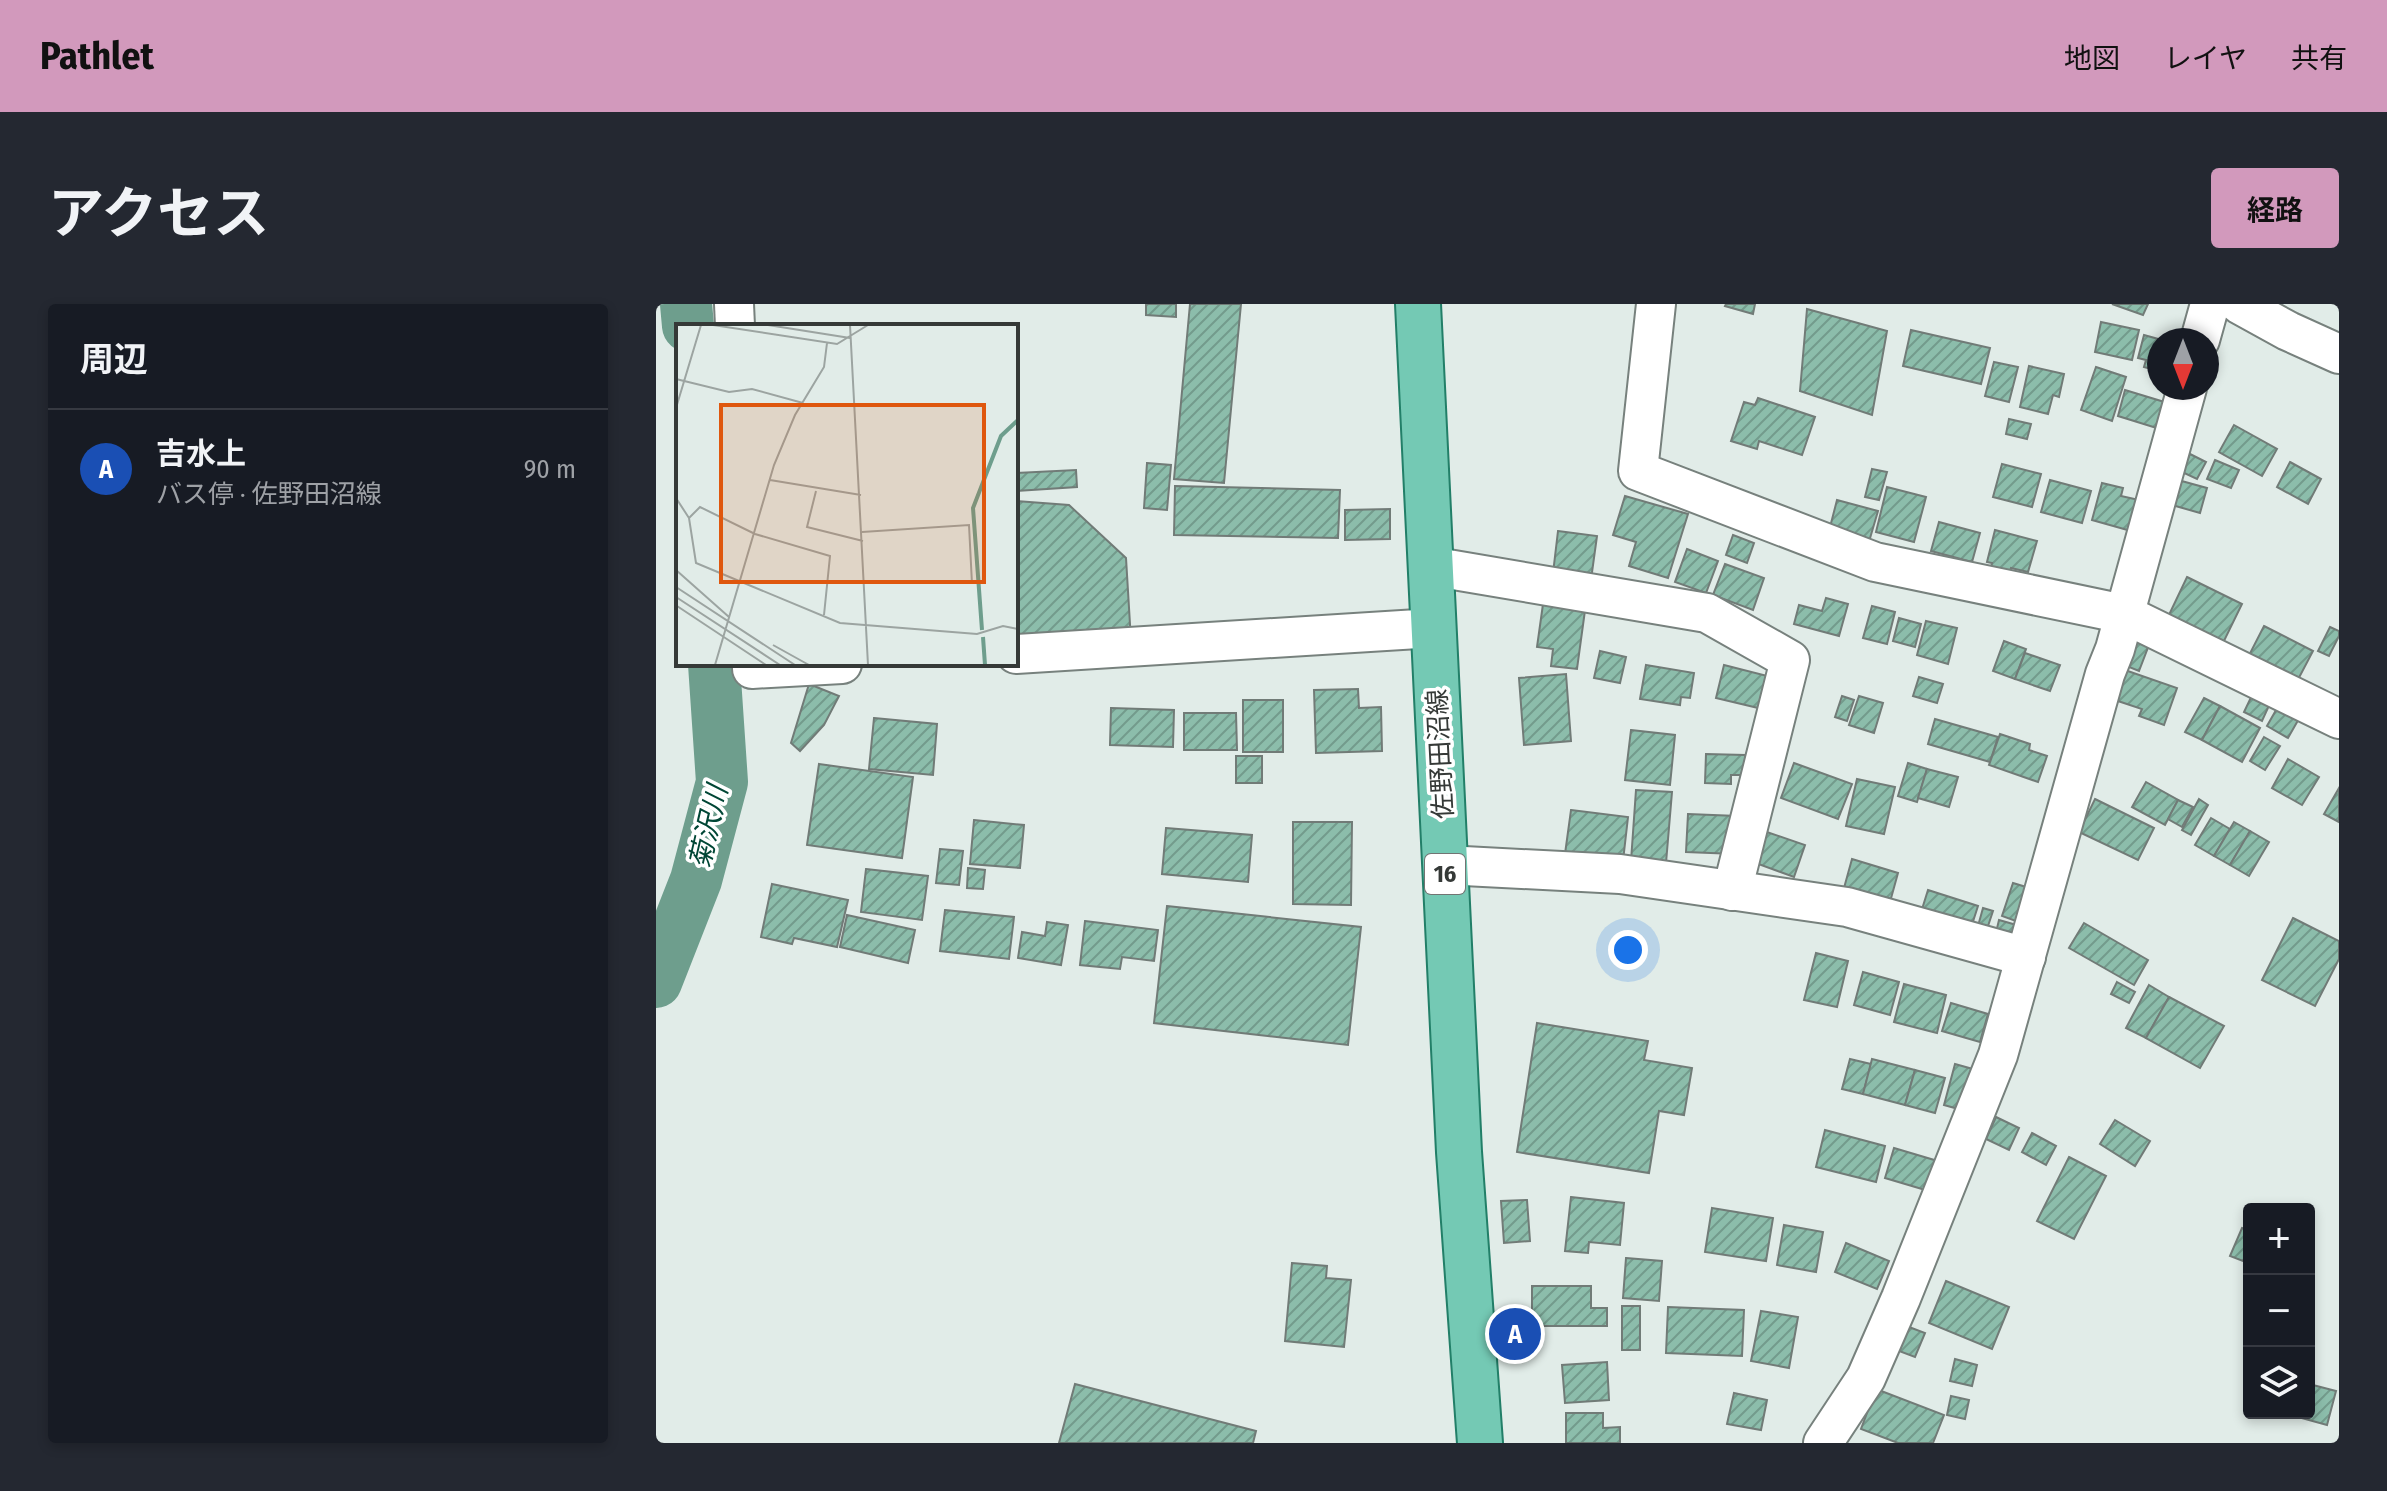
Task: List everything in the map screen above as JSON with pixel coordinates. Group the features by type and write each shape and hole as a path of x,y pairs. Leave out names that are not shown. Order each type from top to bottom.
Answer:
{"main road":[{"name":"佐野田沼線","path":"1418,304 1459,1152 1480,1443"}],"street":[{"path":"734,304 735,324"},
{"path":"1656,304 1638,471 1875,562 2124,614 2339,719"},
{"path":"2203,328 2210,304"},
{"path":"2239,304 2339,354"},
{"path":"1823,1443 1866,1378 1998,1055 2184,400"},
{"path":"1430,566 1707,613 1790,660 1732,891"},
{"path":"1018,654 1434,628"},
{"path":"752,666 752,669 806,666"},
{"path":"1445,865 1620,874 1847,907 2026,957"}],"building":[{"path":"1146,304 1176,304 1176,317 1146,315"},
{"path":"1190,304 1241,304 1224,483 1174,479"},
{"path":"1726,304 1755,304 1753,314"},
{"path":"2112,304 2148,304 2143,315"},
{"path":"1807,309 1887,331 1872,415 1800,391"},
{"path":"2101,322 2139,330 2132,360 2095,352"},
{"path":"1911,330 1990,348 1981,384 1903,366"},
{"path":"2144,335 2147,336 2147,368 2144,367 2146,360 2138,358"},
{"path":"1994,362 2018,367 2009,402 1985,396"},
{"path":"2029,366 2064,374 2059,397 2053,395 2048,414 2020,407"},
{"path":"2096,367 2126,377 2112,421 2081,410"},
{"path":"2125,390 2147,397 2147,400 2171,404 2163,430 2118,416"},
{"path":"1758,398 1815,417 1802,455 1759,441 1757,449 1731,441 1744,402 1755,405"},
{"path":"2009,419 2031,424 2027,439 2006,434"},
{"path":"2234,425 2277,449 2262,476 2219,452"},
{"path":"2190,454 2206,462 2197,479 2182,472"},
{"path":"2215,460 2239,470 2231,488 2207,479"},
{"path":"2290,462 2321,479 2308,504 2277,487"},
{"path":"1147,463 1171,465 1167,510 1144,508"},
{"path":"2002,464 2041,474 2032,507 1993,497"},
{"path":"1872,469 1887,472 1879,500 1865,497"},
{"path":"1076,470 1077,487 1018,491 1018,473"},
{"path":"2050,480 2091,491 2082,523 2041,512"},
{"path":"2178,480 2207,488 2200,513 2172,505"},
{"path":"2102,483 2123,488 2121,496 2139,500 2131,531 2092,520"},
{"path":"1175,486 1340,490 1338,538 1174,535"},
{"path":"1887,487 1926,497 1914,542 1876,532"},
{"path":"1625,496 1688,514 1668,578 1629,566 1636,542 1613,535"},
{"path":"1837,500 1878,511 1868,545 1828,535"},
{"path":"1018,501 1069,505 1126,558 1131,641 1018,663"},
{"path":"1390,509 1390,539 1345,540 1345,510"},
{"path":"1939,522 1980,533 1972,562 1931,551"},
{"path":"1995,530 2037,541 2028,572 2011,568 2008,580 1989,575 1992,563 1987,562"},
{"path":"1558,531 1597,536 1590,587 1552,582"},
{"path":"1733,535 1754,543 1747,563 1726,555"},
{"path":"1687,549 1718,561 1706,593 1675,582"},
{"path":"1725,564 1764,578 1753,610 1713,595"},
{"path":"2187,577 2242,604 2222,645 2167,619"},
{"path":"1544,597 1586,603 1577,669 1551,666 1553,649 1537,647"},
{"path":"1826,598 1848,604 1839,636 1794,624 1799,605 1822,611"},
{"path":"1872,606 1895,612 1887,644 1863,638"},
{"path":"1899,618 1921,624 1915,647 1893,641"},
{"path":"1926,621 1957,628 1948,664 1917,655"},
{"path":"2264,626 2313,651 2292,691 2243,667"},
{"path":"2330,627 2339,631 2339,636 2329,656 2318,651"},
{"path":"2137,631 2152,637 2139,671 2124,665"},
{"path":"2004,641 2026,649 2015,679 1993,671"},
{"path":"1600,651 1626,657 1620,683 1594,678"},
{"path":"2025,653 2060,665 2050,691 2015,679"},
{"path":"1646,665 1694,673 1690,698 1681,697 1680,705 1640,699"},
{"path":"1724,665 1783,680 1775,712 1716,698"},
{"path":"2122,669 2177,688 2164,725 2139,716 2142,709 2112,699"},
{"path":"1566,674 1571,741 1524,745 1519,678"},
{"path":"1919,677 1943,684 1937,703 1913,696"},
{"path":"809,684 839,696 824,725 800,751 791,743"},
{"path":"1358,689 1359,708 1381,707 1382,751 1316,753 1314,690"},
{"path":"2254,691 2272,699 2262,721 2244,712"},
{"path":"1842,696 1854,700 1847,721 1835,717"},
{"path":"1859,696 1883,703 1874,733 1849,725"},
{"path":"2204,698 2220,706 2202,740 2185,732"},
{"path":"1243,700 1283,700 1283,752 1243,752"},
{"path":"2280,703 2301,715 2288,738 2267,726"},
{"path":"2220,706 2260,728 2242,762 2202,740"},
{"path":"1111,708 1174,710 1173,747 1110,745"},
{"path":"1184,713 1236,713 1237,750 1184,750"},
{"path":"874,718 937,724 933,775 869,769"},
{"path":"1935,719 1998,737 1990,762 1928,744"},
{"path":"1631,730 1675,735 1670,785 1625,780"},
{"path":"2000,734 2030,744 2029,750 2047,756 2038,782 1989,765"},
{"path":"2264,737 2280,746 2265,770 2250,761"},
{"path":"1706,754 1745,755 1745,775 1731,775 1731,784 1705,783"},
{"path":"1236,756 1262,756 1262,783 1236,783"},
{"path":"2288,759 2319,777 2302,805 2272,788"},
{"path":"1794,763 1852,784 1838,819 1781,798"},
{"path":"1908,763 1927,769 1917,802 1898,796"},
{"path":"819,764 913,777 902,858 807,845"},
{"path":"1927,769 1958,777 1949,807 1918,798"},
{"path":"1857,779 1895,787 1884,834 1846,826"},
{"path":"2146,782 2178,800 2165,825 2132,807"},
{"path":"2339,788 2339,822 2324,814"},
{"path":"1636,790 1672,792 1666,863 1631,861"},
{"path":"2095,799 2154,828 2138,860 2079,832"},
{"path":"2199,799 2208,805 2191,835 2182,830"},
{"path":"2178,800 2193,807 2182,827 2168,819"},
{"path":"1571,810 1628,817 1623,861 1565,854"},
{"path":"1688,814 1737,816 1735,854 1686,852"},
{"path":"2211,818 2230,829 2214,856 2195,845"},
{"path":"974,820 1024,825 1020,868 970,864"},
{"path":"1293,822 1352,822 1351,905 1293,904"},
{"path":"2234,822 2250,831 2230,865 2214,856"},
{"path":"1166,828 1252,835 1248,882 1162,874"},
{"path":"1761,830 1805,845 1794,877 1750,861"},
{"path":"2250,831 2269,842 2249,876 2230,865"},
{"path":"940,849 963,851 959,885 936,883"},
{"path":"1852,859 1898,873 1890,902 1844,888"},
{"path":"968,868 985,870 983,889 967,888"},
{"path":"866,869 928,876 922,920 861,912"},
{"path":"2013,883 2036,890 2024,924 2002,916"},
{"path":"772,884 848,900 837,947 794,938 792,944 761,937"},
{"path":"1928,890 1978,906 1968,937 1918,922"},
{"path":"1167,906 1361,927 1348,1045 1154,1023"},
{"path":"1983,908 1993,911 1987,929 1978,926"},
{"path":"945,910 1014,917 1009,959 940,951"},
{"path":"847,915 915,930 908,963 840,947"},
{"path":"2293,918 2339,941 2339,959 2315,1006 2262,980"},
{"path":"1999,920 2020,926 2014,950 1993,945"},
{"path":"1085,921 1158,930 1154,961 1122,957 1120,969 1080,965"},
{"path":"1047,922 1068,925 1061,965 1018,958 1022,932 1045,936"},
{"path":"2084,923 2148,960 2134,985 2069,948"},
{"path":"1816,953 1848,961 1837,1007 1804,1000"},
{"path":"1863,972 1899,982 1890,1015 1854,1005"},
{"path":"2117,982 2135,992 2129,1003 2111,994"},
{"path":"1904,984 1946,995 1937,1033 1894,1022"},
{"path":"2149,985 2169,997 2146,1038 2126,1028"},
{"path":"2169,997 2224,1026 2200,1068 2146,1038"},
{"path":"1951,1003 1988,1014 1980,1042 1942,1031"},
{"path":"1537,1023 1648,1041 1644,1060 1692,1068 1684,1115 1659,1111 1649,1173 1517,1152"},
{"path":"1850,1059 1871,1064 1863,1094 1842,1089"},
{"path":"1872,1059 1915,1070 1905,1105 1863,1094"},
{"path":"1955,1064 1980,1071 1969,1112 1944,1105"},
{"path":"1915,1070 1945,1078 1935,1113 1905,1105"},
{"path":"1996,1117 2019,1128 2009,1150 1986,1139"},
{"path":"2115,1120 2150,1141 2135,1166 2100,1144"},
{"path":"1825,1130 1885,1146 1876,1182 1816,1167"},
{"path":"2032,1133 2056,1146 2046,1165 2022,1152"},
{"path":"1894,1148 1941,1162 1932,1192 1885,1178"},
{"path":"2069,1157 2106,1176 2074,1239 2037,1221"},
{"path":"1571,1197 1624,1203 1620,1245 1589,1242 1588,1253 1565,1251"},
{"path":"1527,1200 1530,1241 1504,1243 1501,1201"},
{"path":"1712,1208 1773,1218 1766,1261 1705,1252"},
{"path":"1784,1225 1823,1232 1816,1272 1777,1265"},
{"path":"2242,1228 2243,1228 2243,1261 2230,1256"},
{"path":"1846,1243 1889,1261 1877,1289 1835,1272"},
{"path":"1626,1258 1662,1261 1659,1301 1623,1298"},
{"path":"1292,1263 1327,1266 1326,1278 1351,1280 1344,1347 1285,1341"},
{"path":"1946,1281 2009,1307 1992,1349 1929,1323"},
{"path":"1532,1286 1591,1286 1591,1308 1607,1308 1607,1326 1532,1326"},
{"path":"1622,1306 1640,1306 1640,1350 1622,1350"},
{"path":"1668,1307 1744,1310 1742,1356 1666,1353"},
{"path":"1761,1311 1798,1317 1789,1368 1751,1361"},
{"path":"1909,1327 1925,1333 1915,1357 1899,1351"},
{"path":"1955,1359 1977,1365 1972,1386 1950,1381"},
{"path":"1607,1362 1609,1400 1565,1403 1562,1365"},
{"path":"1075,1384 1256,1431 1253,1443 1059,1443"},
{"path":"2315,1386 2336,1391 2327,1425 2305,1419 2315,1419"},
{"path":"1876,1389 1944,1415 1933,1443 1898,1443 1861,1429"},
{"path":"1734,1393 1767,1400 1761,1430 1727,1424"},
{"path":"1951,1396 1969,1400 1965,1419 1947,1415"},
{"path":"1566,1413 1603,1413 1603,1428 1620,1427 1620,1443 1566,1443"}],"waterway":[{"name":"菊沢川","path":"686,304 688,324"},
{"name":"菊沢川","path":"656,982 696,880 722,782 714,666"}],"place":[{"name":"吉水上","path":"1515,1334"}]}
